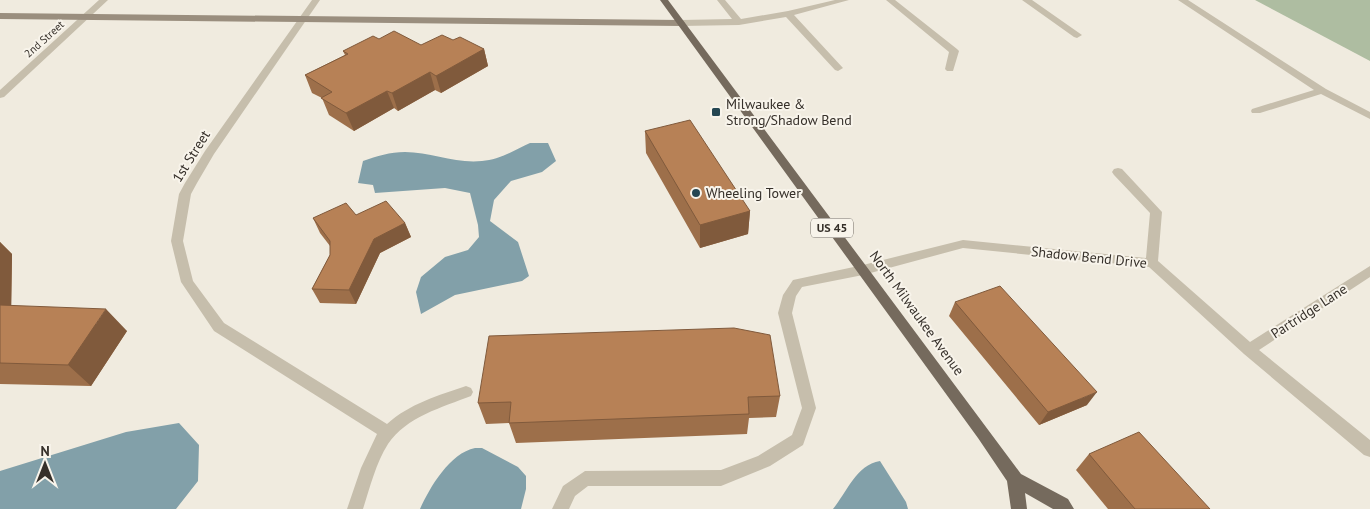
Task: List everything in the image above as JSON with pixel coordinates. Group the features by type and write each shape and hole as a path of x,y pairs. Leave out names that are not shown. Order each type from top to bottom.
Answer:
{"main road":[{"name":"North Milwaukee Avenue","path":"664,0 1015,478 1062,504 1066,509"},
{"name":"North Milwaukee Avenue","path":"1015,478 1020,509"}],"street":[{"name":"2nd Street","path":"0,95 104,0"},
{"name":"1st Street","path":"316,0 209,152 185,194 177,241 186,282 219,327 387,432"},
{"path":"720,0 739,22"},
{"path":"0,16 739,22 788,14 821,2 845,0"},
{"path":"890,0 954,51 950,69"},
{"path":"1026,0 1077,35"},
{"path":"1182,0 1322,90 1370,116"},
{"path":"788,14 838,68"},
{"path":"1256,111 1322,90"},
{"path":"1118,172 1156,212 1152,263"},
{"name":"Shadow Bend Drive","path":"560,509 569,491 585,479 721,478 764,461 798,440 809,408 785,313 790,295 798,283 863,270 963,244 1152,263 1249,350 1370,450"},
{"name":"Partridge Lane","path":"1249,350 1370,271"},
{"path":"355,509 368,470 387,432 427,406 466,392"}],"green space":[{"path":"1255,0 1370,0 1370,61"}],"water":[{"path":"530,143 548,143 556,161 542,172 511,181 494,200 490,221 518,242 529,276 522,281 455,295 421,314 416,292 421,277 445,257 468,250 479,237 470,193 445,188 375,193 373,185 358,183 363,161 405,152 463,161 482,161 501,157"},
{"path":"179,423 199,445 198,481 176,509 0,509 0,471 126,432"},
{"path":"482,448 518,467 526,476 526,489 521,509 420,509 435,481 449,464 466,451"},
{"path":"880,461 906,502 908,509 833,509 858,473 864,468"}],"building":[{"path":"394,31 421,45 442,35 453,40 460,37 484,49 436,76 430,72 392,93 387,91 346,113 321,98 332,92 305,75 348,54 343,51 373,36 379,39"},
{"path":"690,120 750,211 700,225 645,131"},
{"path":"386,201 405,223 374,239 349,290 312,289 330,255 330,241 313,218 346,203 356,215"},
{"path":"1000,286 1097,392 1048,412 955,302"},
{"path":"0,305 106,309 68,365 0,363"},
{"path":"734,328 770,335 780,396 748,397 749,414 509,423 511,402 478,403 489,336"},
{"path":"1139,432 1210,509 1135,509 1089,454"}],"place":[{"name":"Milwaukee & Strong/Shadow Bend","path":"716,112"},
{"name":"Wheeling Tower","path":"696,193"}]}
